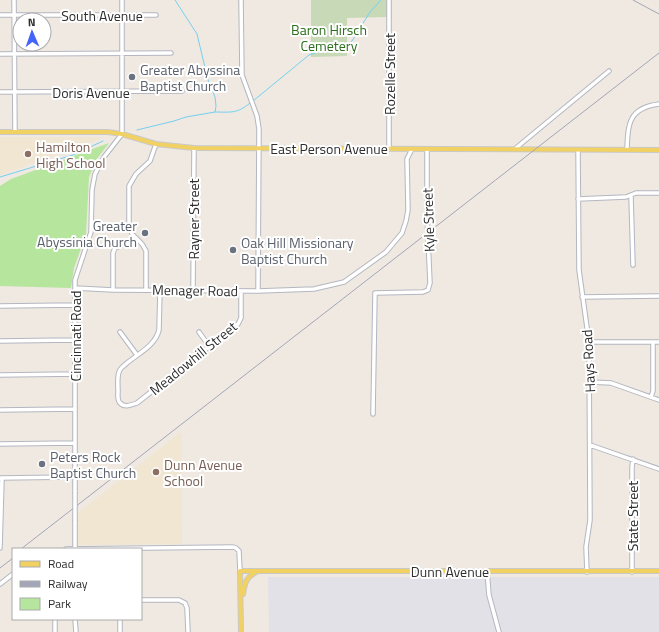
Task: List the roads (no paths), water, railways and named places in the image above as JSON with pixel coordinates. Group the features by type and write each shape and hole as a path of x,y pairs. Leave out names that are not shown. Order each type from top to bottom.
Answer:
{"main road":[{"name":"East Person Avenue","path":"0,132 108,132 122,134 156,144 194,148 516,148 659,150"},
{"name":"Dunn Avenue","path":"240,571 659,571"},
{"path":"240,571 242,632"},
{"path":"241,604 244,584 247,578 260,571"}],"street":[{"path":"14,0 15,12"},
{"path":"122,0 122,134"},
{"path":"240,0 242,75 255,112 259,129 258,291"},
{"name":"Rozelle Street","path":"389,0 389,149"},
{"name":"South Avenue","path":"0,15 12,15"},
{"name":"South Avenue","path":"52,15 156,15"},
{"path":"15,53 15,132"},
{"path":"0,54 171,53"},
{"path":"516,148 609,71"},
{"name":"Doris Avenue","path":"0,92 182,91"},
{"path":"627,149 627,131 630,121 637,112 647,106 659,104"},
{"name":"Cincinnati Road","path":"75,548 75,280 91,232 92,190 95,174 104,157 122,134"},
{"path":"146,290 146,251 142,244 135,238 130,229 129,186 136,174 150,161 156,144"},
{"name":"Rayner Street","path":"193,290 194,148"},
{"name":"Menager Road","path":"75,288 113,290 258,291 314,289 344,282 386,252 402,233 408,210 407,159 412,149"},
{"name":"Kyle Street","path":"373,414 376,293 423,292 428,290 430,282 426,216 427,149"},
{"name":"Hays Road","path":"578,150 579,270 589,342 590,382 590,520 586,547 587,572"},
{"path":"578,199 631,196 636,193 659,193"},
{"path":"631,196 633,265"},
{"path":"113,290 113,253 115,248 129,243 135,238"},
{"path":"120,332 137,355 153,344 158,337 159,330 160,290"},
{"name":"Meadowhill Street","path":"137,355 119,371 118,400 125,406 130,406 137,403 238,324 241,318 241,291"},
{"path":"582,297 659,296"},
{"path":"0,306 75,305"},
{"path":"199,332 209,346"},
{"path":"0,341 74,340"},
{"path":"589,342 659,342"},
{"path":"651,397 653,391 653,342"},
{"path":"0,375 74,374"},
{"path":"590,382 611,383 659,400"},
{"path":"0,410 75,409"},
{"path":"0,444 75,444"},
{"path":"590,445 659,469"},
{"name":"State Street","path":"632,572 633,459"},
{"path":"0,548 1,478 75,477"},
{"path":"100,548 233,547 239,551 240,571"},
{"path":"487,572 489,595 499,632"},
{"path":"0,584 12,575"},
{"path":"142,600 179,600 185,603 187,608 188,632"},
{"path":"55,620 55,632"},
{"path":"75,620 76,632"},
{"path":"120,620 120,632"}],"waterway":[{"path":"137,130 186,117 215,112 215,97 208,80 197,34 175,0"},
{"path":"253,101 309,55 318,52 340,51 352,41 370,12 381,0"},
{"path":"215,112 237,111 250,103"},
{"path":"0,177 73,155 103,141"}],"railway":[{"path":"633,0 659,14"},
{"path":"22,548 659,53"},
{"path":"0,568 12,559"}],"place":[{"name":"Greater Abyssina Baptist Church","path":"132,77"},
{"name":"Hamilton High School","path":"28,154"},
{"name":"Greater Abyssinia Church","path":"145,233"},
{"name":"Oak Hill Missionary Baptist Church","path":"233,250"},
{"name":"Peters Rock Baptist Church","path":"42,464"},
{"name":"Dunn Avenue School","path":"156,472"}],"park label":[{"name":"Baron Hirsch Cemetery","path":"329,38"}]}
